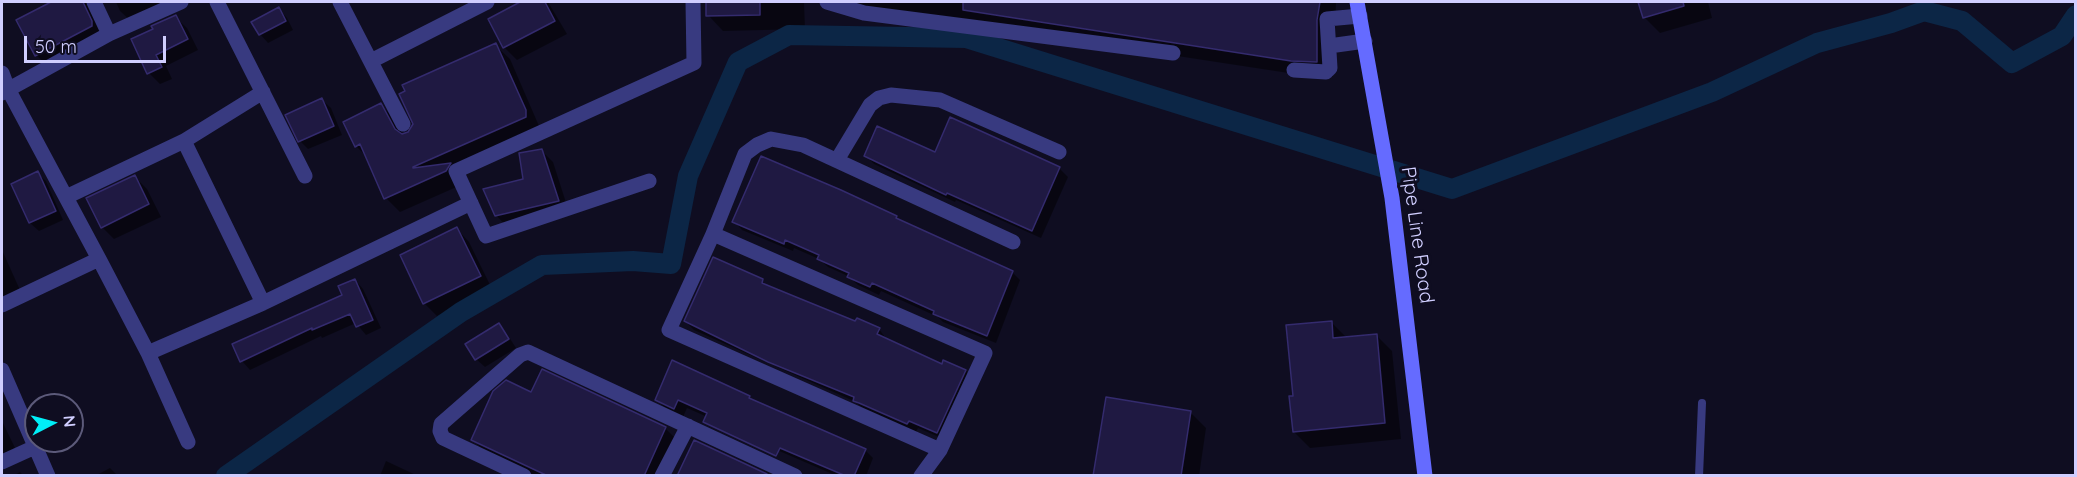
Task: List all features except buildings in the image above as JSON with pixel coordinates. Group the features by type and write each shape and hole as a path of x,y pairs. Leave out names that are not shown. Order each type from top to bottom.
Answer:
{"street":[{"path":"94,2 109,34"},
{"path":"5,91 109,34 181,2"},
{"path":"217,2 305,176"},
{"path":"340,2 403,123"},
{"path":"649,181 486,236 456,171 694,63 693,2"},
{"path":"828,2 864,13 1173,53"},
{"path":"371,61 479,4"},
{"path":"1294,69 1326,72 1330,68 1327,19 1359,9"},
{"name":"Pipe Line Road","path":"1359,9 1392,198 1425,476"},
{"path":"1329,46 1365,41"},
{"path":"2,73 5,91 99,258 148,353 188,442"},
{"path":"66,197 184,141 263,92"},
{"path":"837,160 870,105 879,98 891,95 940,100 1059,152"},
{"path":"940,450 669,330 713,234 745,154 771,139 803,144 1014,242"},
{"path":"184,141 263,303"},
{"path":"148,353 263,303 471,203"},
{"path":"713,234 985,353 940,450 921,476"},
{"path":"2,305 99,258"},
{"path":"524,476 442,438 440,431 441,424 520,355 528,352 795,476"},
{"path":"2,370 24,421"},
{"path":"662,476 688,426"},
{"path":"2,462 24,452"},
{"path":"38,453 48,476"}],"lane":[{"path":"1699,476 1702,403"}],"waterway":[{"path":"226,476 461,312 542,265 633,261 671,264 688,176 738,62 789,35 966,38 1452,189 1712,92 1817,43 1891,23 1924,11 1962,21 2012,63 2062,36 2076,15"}]}
